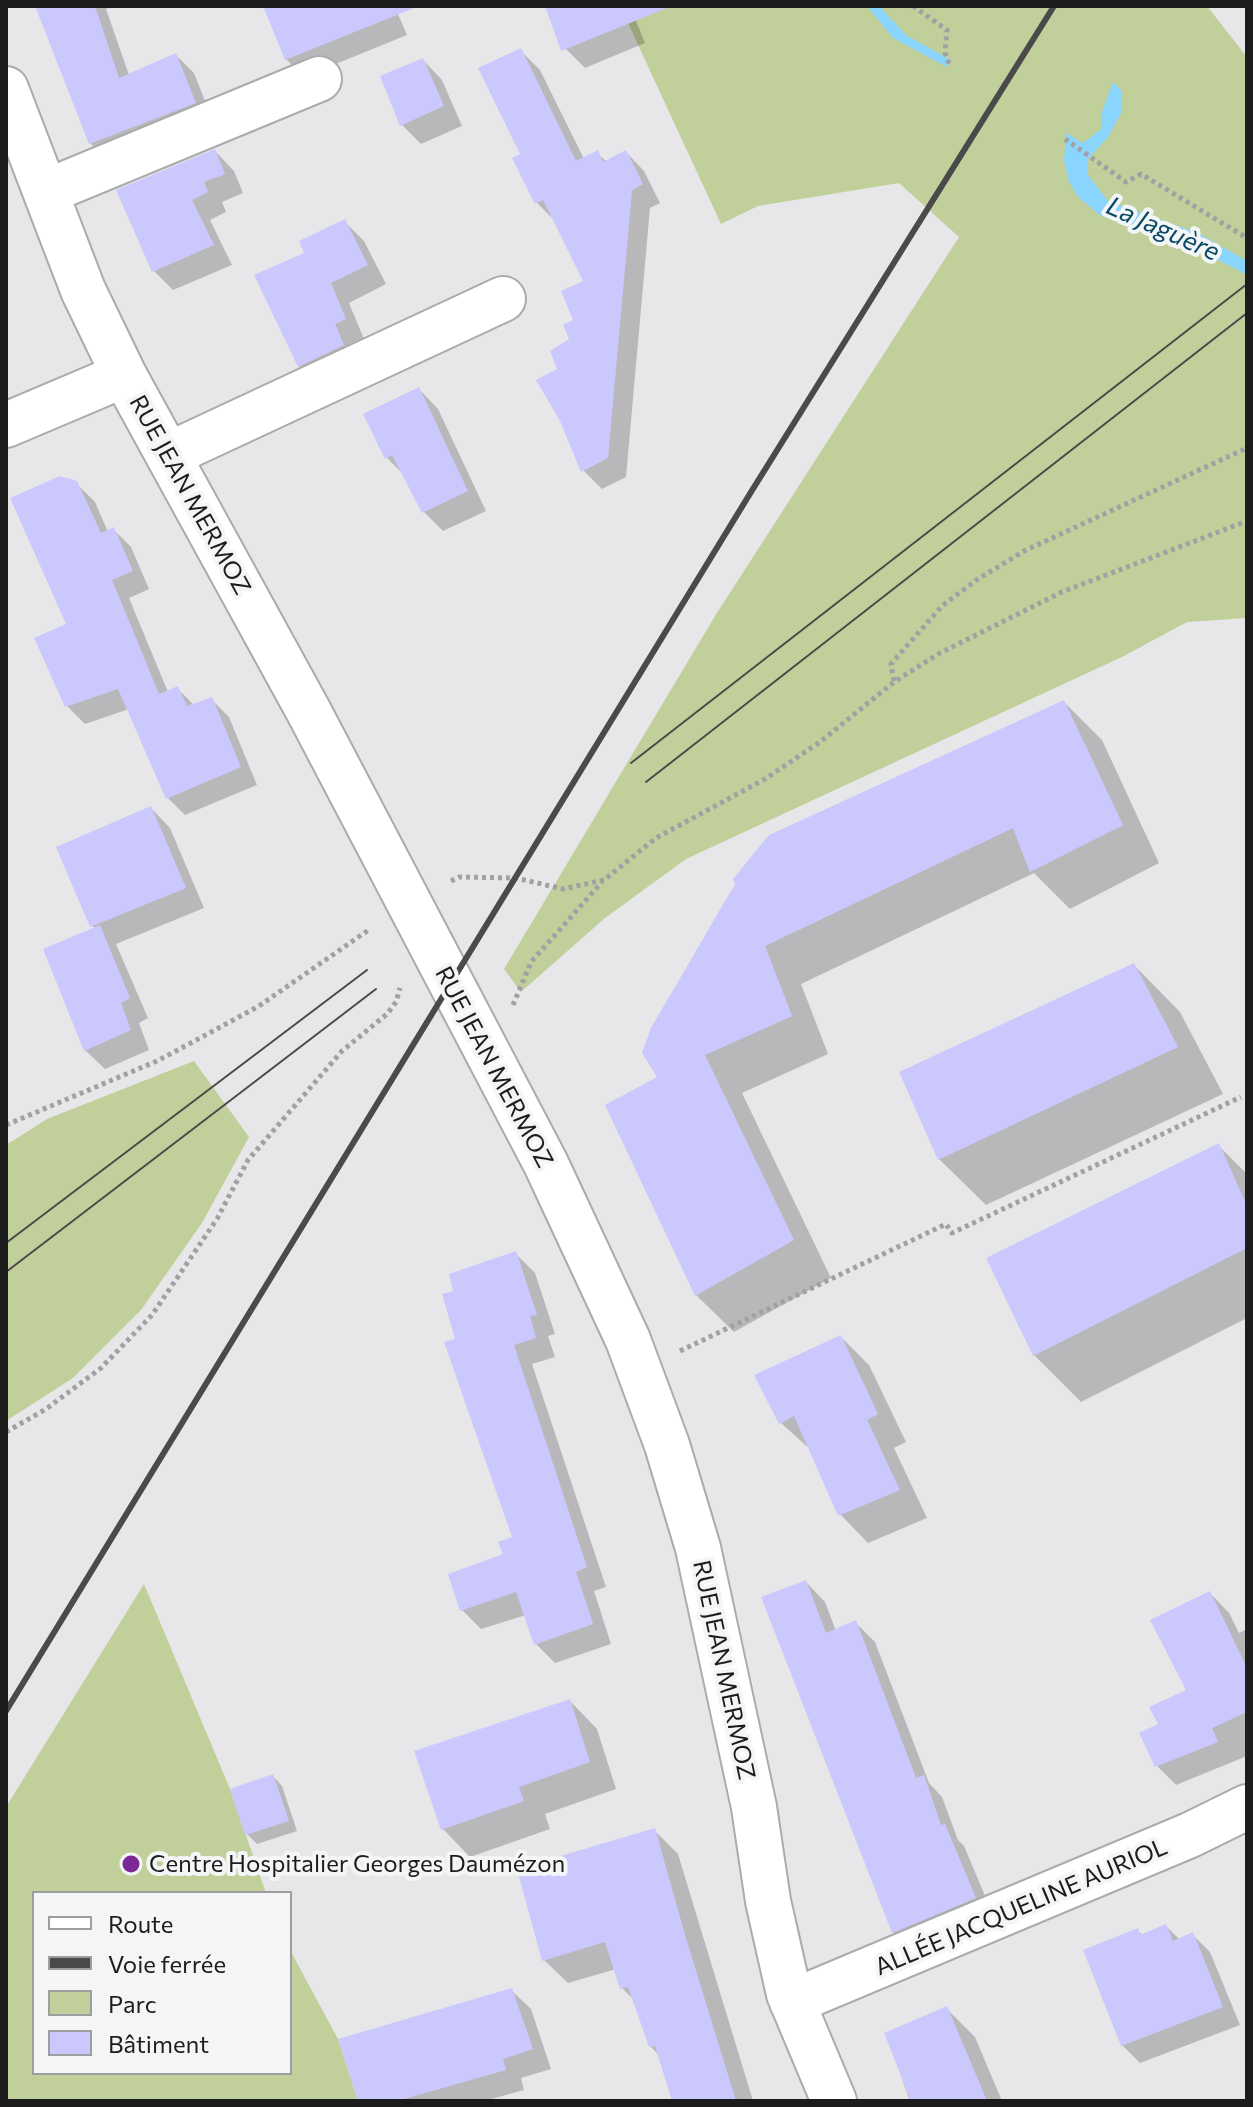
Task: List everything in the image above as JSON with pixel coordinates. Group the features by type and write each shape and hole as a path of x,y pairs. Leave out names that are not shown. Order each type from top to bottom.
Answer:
{"street":[{"path":"48,191 319,79"},
{"name":"RUE JEAN MERMOZ","path":"6,89 48,191 83,290 124,375 309,712 546,1164 640,1371 667,1445 698,1548 754,1807 768,1901 792,2002 834,2101"},
{"path":"168,455 503,299"},
{"path":"6,425 124,375"},
{"name":"ALLÉE JACQUELINE AURIOL","path":"792,2002 1190,1835 1247,1807"}],"path":[{"path":"913,6 947,30 945,53 949,64"},
{"path":"1065,139 1126,182 1141,174 1247,238"},
{"path":"894,682 891,664 943,605 978,579 1024,551 1247,448"},
{"path":"480,1041 517,1000 531,962 604,880 656,838 787,764 894,682 951,646 1062,592 1247,521"},
{"path":"6,1125 157,1061 259,1006 407,903 459,877 516,878 563,889 604,880"},
{"path":"6,1432 46,1409 101,1368 152,1315 217,1219 248,1160 342,1051 387,1014 396,1002 399,979"},
{"path":"640,1371 946,1224 952,1233 1241,1097"}],"green space":[{"path":"620,6 1207,6 1247,57 1247,618 1187,622 1124,656 686,859 605,918 521,992 504,969 715,616 959,237 899,183 758,206 721,224"},
{"path":"194,1061 249,1137 202,1223 141,1310 73,1378 6,1421 6,1145 47,1119"},
{"name":"Centre Hospitalier Georges Daumézon","path":"144,1584 230,1789 265,1891 32,1891 32,2075 292,2075 292,1954 338,2039 358,2101 6,2101 6,1807"}],"water":[{"path":"867,6 879,6 907,36 951,60 947,67 893,38"},
{"name":"La Jaguère","path":"1113,82 1122,91 1121,113 1108,137 1087,160 1087,174 1108,201 1198,233 1247,261 1247,275 1184,242 1101,216 1078,197 1069,182 1064,160 1066,133 1083,143 1101,129 1102,112"}],"building":[{"path":"35,6 95,6 119,78 176,53 196,103 89,144"},
{"path":"263,6 414,6 414,8 285,60"},
{"path":"545,6 667,6 667,8 561,51"},
{"path":"521,48 576,161 598,150 603,162 626,150 643,184 632,190 608,458 581,472 560,421 536,380 557,369 550,351 569,339 563,325 573,320 561,291 583,281 543,200 535,204 512,158 520,154 478,68"},
{"path":"423,58 444,106 400,126 380,76"},
{"path":"215,149 225,174 204,182 208,192 192,200 214,245 152,272 116,190"},
{"path":"345,219 368,265 331,283 346,319 335,324 344,345 298,367 254,275 304,253 299,241"},
{"path":"419,387 468,491 422,513 392,455 385,459 363,414"},
{"path":"60,476 77,481 101,533 114,527 133,571 112,580 159,694 178,686 187,706 212,697 241,767 166,799 118,689 65,707 34,638 66,624 10,498"},
{"path":"1064,700 1123,825 1030,872 1013,828 765,946 792,1016 705,1055 794,1240 695,1296 605,1105 657,1077 642,1053 651,1028 735,884 733,879 769,835"},
{"path":"151,806 186,888 90,927 56,847"},
{"path":"100,925 130,998 121,1003 131,1030 84,1051 43,949"},
{"path":"1134,963 1178,1047 938,1160 899,1072"},
{"path":"1219,1143 1247,1206 1247,1248 1033,1356 986,1258"},
{"path":"516,1251 537,1315 530,1316 536,1338 514,1345 587,1567 576,1572 593,1624 534,1645 516,1592 460,1611 448,1574 503,1554 498,1542 512,1537 444,1342 455,1339 442,1294 453,1291 449,1274"},
{"path":"841,1335 878,1414 867,1420 900,1490 838,1516 794,1416 779,1424 754,1375"},
{"path":"806,1580 826,1633 856,1620 916,1778 924,1775 941,1825 945,1824 976,1898 892,1933 761,1597"},
{"path":"1210,1591 1247,1668 1247,1712 1212,1728 1218,1742 1155,1767 1139,1733 1158,1724 1149,1707 1186,1690 1150,1620"},
{"path":"570,1699 590,1762 519,1787 524,1801 441,1830 414,1751"},
{"path":"273,1774 289,1821 245,1835 230,1789"},
{"path":"655,1828 736,2101 672,2101 655,2046 649,2047 628,1987 620,1989 605,1942 542,1961 517,1869"},
{"path":"1166,1924 1173,1941 1193,1932 1223,2007 1121,2046 1083,1950 1138,1928 1140,1935"},
{"path":"512,1988 533,2049 503,2059 506,2070 397,2101 358,2101 338,2039"},
{"path":"947,2006 987,2101 911,2101 884,2033"}],"tram line":[{"path":"631,763 1247,284"},
{"path":"646,782 1247,313"},
{"path":"6,1243 367,970"},
{"path":"6,1272 376,989"}],"railway":[{"path":"6,1711 751,492 1054,6"}],"place":[{"name":"Centre Hospitalier Georges Daumézon","path":"131,1864"}]}
